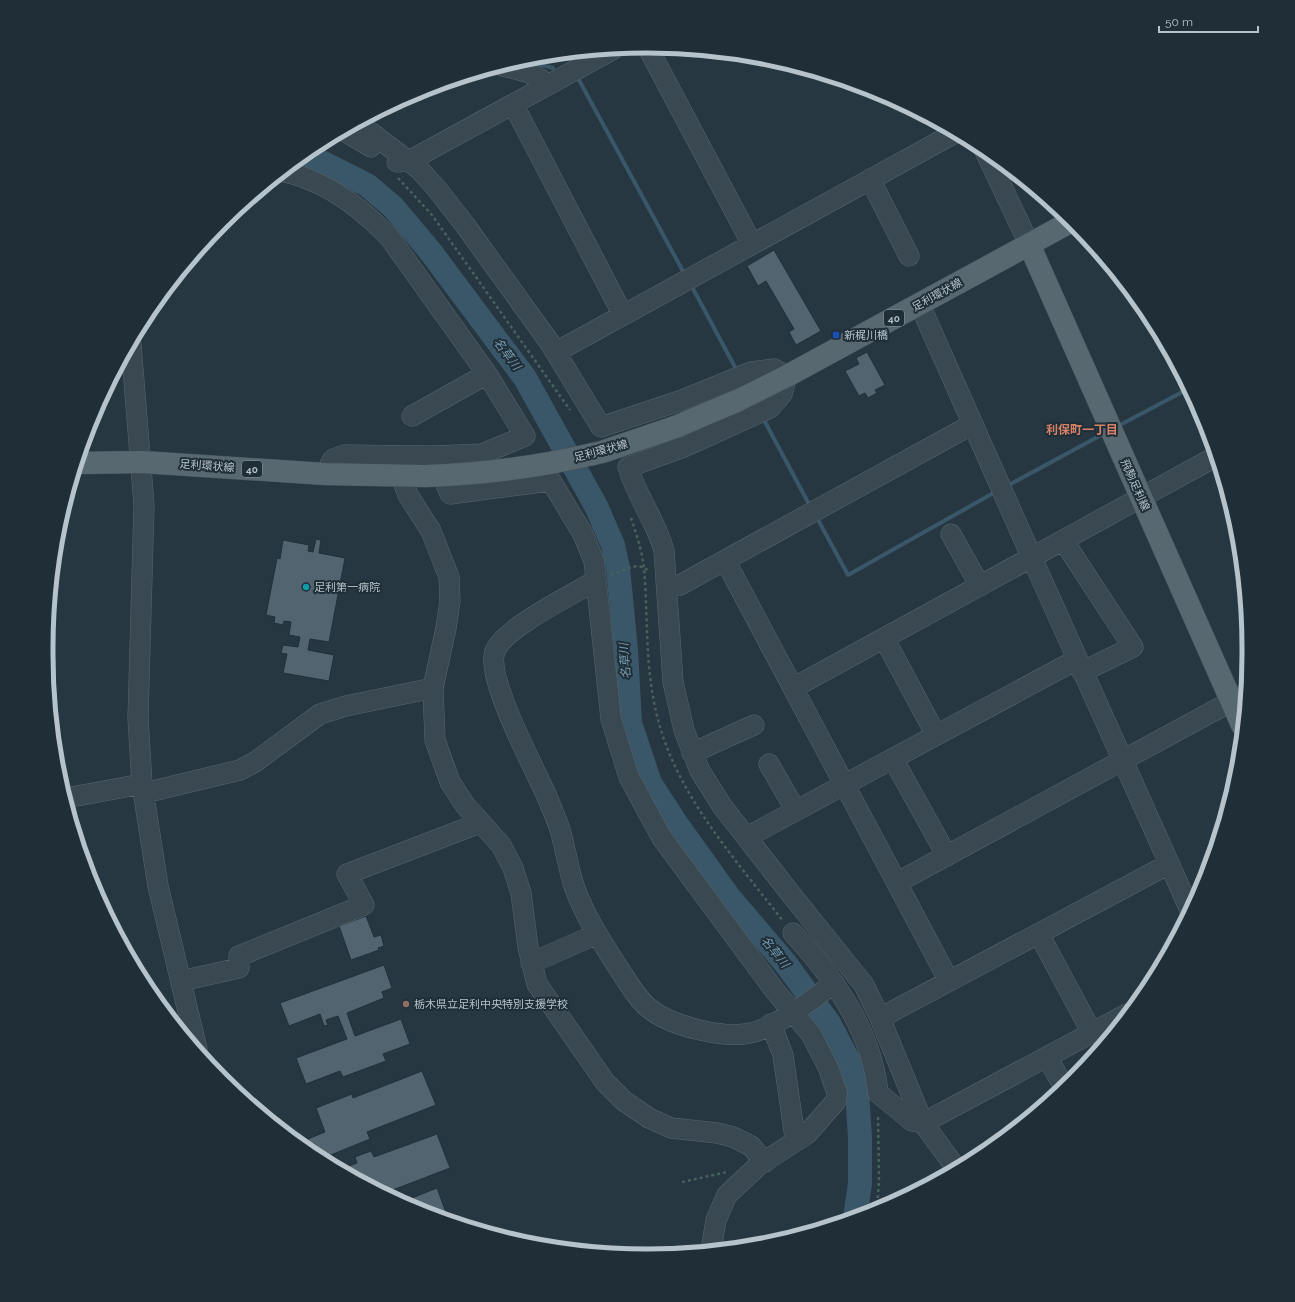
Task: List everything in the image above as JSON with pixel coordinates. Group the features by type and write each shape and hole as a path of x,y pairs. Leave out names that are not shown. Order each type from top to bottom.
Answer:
{"main road":[{"name":"足利環状線","path":"83,463 142,462 325,474 426,476 512,469 602,452 675,427 737,401 920,305 1065,225"},
{"name":"飛駒足利線","path":"1029,244 1140,498 1238,697 1240,708"}],"street":[{"path":"651,53 752,244"},
{"path":"349,134 398,163 409,161 604,55"},
{"path":"514,68 530,72 541,78 547,85"},
{"path":"513,104 623,315"},
{"path":"362,127 419,169 465,226 556,352 601,427 682,400 751,372 774,369 787,376 782,394 770,408 684,447 628,467 631,480 646,506 664,551 673,682 677,702 692,753 709,787 794,898 864,984 880,1018 923,1123 953,1164"},
{"path":"556,352 950,136"},
{"path":"990,162 1029,244"},
{"path":"289,174 311,180 334,193 359,210 390,238 487,374 525,436 482,454 434,456 344,455 333,459 325,474"},
{"path":"870,180 909,256"},
{"path":"920,305 1079,666 1187,904"},
{"path":"126,365 142,462 144,505 138,718 143,788 158,886 194,1038"},
{"path":"412,416 487,374"},
{"path":"667,587 680,585 973,424"},
{"path":"434,456 450,494 551,481 588,544 596,572 601,579 611,719 629,777 662,838 811,1034 828,1067 837,1093 836,1101 807,1134 762,1164 727,1195 716,1220 712,1245"},
{"path":"793,688 1211,459"},
{"path":"401,476 408,495 432,531 449,577 450,601 446,628 433,688 435,740 450,782 465,806 500,845 513,868 521,893 531,963 537,984 605,1082 624,1101 649,1118 671,1128 717,1133 733,1137 750,1146 762,1164"},
{"path":"951,534 980,586"},
{"path":"747,837 936,735 1079,666 1133,647 1063,540"},
{"path":"725,560 898,882 949,982"},
{"path":"601,579 508,634 496,650 493,661 494,670 509,714 556,819 574,887 596,934 629,984 651,1010 692,1029 718,1033 750,1033 771,1024 794,1011 831,986"},
{"path":"884,638 936,735"},
{"path":"70,797 143,788 240,770 254,762 320,714 346,706 433,688"},
{"path":"898,882 1123,761 1238,697"},
{"path":"692,753 754,725"},
{"path":"893,759 946,856"},
{"path":"769,764 796,811"},
{"path":"181,981 239,968 239,956 364,905 347,874 480,823"},
{"path":"880,1018 1169,864"},
{"path":"793,933 855,1018 876,1076 878,1093 912,1121 923,1123 1092,1033 1112,1024"},
{"path":"531,963 596,934"},
{"path":"1039,934 1092,1033"},
{"path":"771,1024 783,1055 794,1131 799,1139"},
{"path":"1047,1057 1061,1081"}],"path":[{"path":"394,175 418,198 432,216 570,411"},
{"path":"601,579 639,565 644,566"},
{"path":"877,1203 879,1180 878,1093"},
{"path":"682,1182 728,1172"}],"building":[{"path":"774,250 821,331 796,345 789,332 794,329 766,281 758,286 747,266"},
{"path":"867,352 885,385 875,390 877,393 868,398 865,393 859,396 845,371 859,364 856,358"},
{"name":"足利第一病院","path":"316,539 321,540 319,553 345,558 329,642 310,639 308,650 334,655 329,681 283,673 287,654 281,653 283,645 298,647 300,637 289,635 291,622 284,621 283,625 274,623 275,617 266,615 277,558 280,559 283,540 309,545 308,551 313,552"},
{"path":"366,916 374,937 381,935 384,946 378,948 379,950 351,960 339,926"},
{"path":"384,965 392,988 382,992 384,998 347,1013 355,1036 401,1019 410,1044 383,1054 386,1061 343,1077 340,1071 306,1084 296,1058 347,1039 338,1016 326,1020 328,1025 324,1026 320,1014 289,1026 280,1003"},
{"path":"422,1071 436,1105 367,1132 370,1139 328,1156 310,1144 308,1139 325,1132 316,1108 352,1094 353,1098"},
{"path":"437,1134 450,1168 391,1191 347,1167 357,1163 355,1157 371,1151 374,1157"},
{"path":"437,1188 446,1214 420,1204 409,1199"}],"waterway":[{"path":"536,63 553,68"},
{"path":"579,80 685,275"},
{"name":"名草川","path":"311,157 367,185 393,207 430,251 525,378 596,506 613,545 618,568 626,650 630,723 650,783 678,826 729,897 786,964 829,1023 851,1065 857,1090 860,1138 860,1184 856,1211"},
{"path":"691,285 736,369"},
{"path":"1118,426 1184,391"},
{"path":"764,420 810,506"},
{"path":"1007,486 1105,433"},
{"path":"816,516 848,575 997,491"}],"place":[{"name":"新梶川橋","path":"836,335"},
{"name":"足利第一病院","path":"306,587"},
{"name":"栃木県立足利中央特別支援学校","path":"406,1004"}],"district":[{"name":"利保町一丁目","path":"1082,430"}]}
